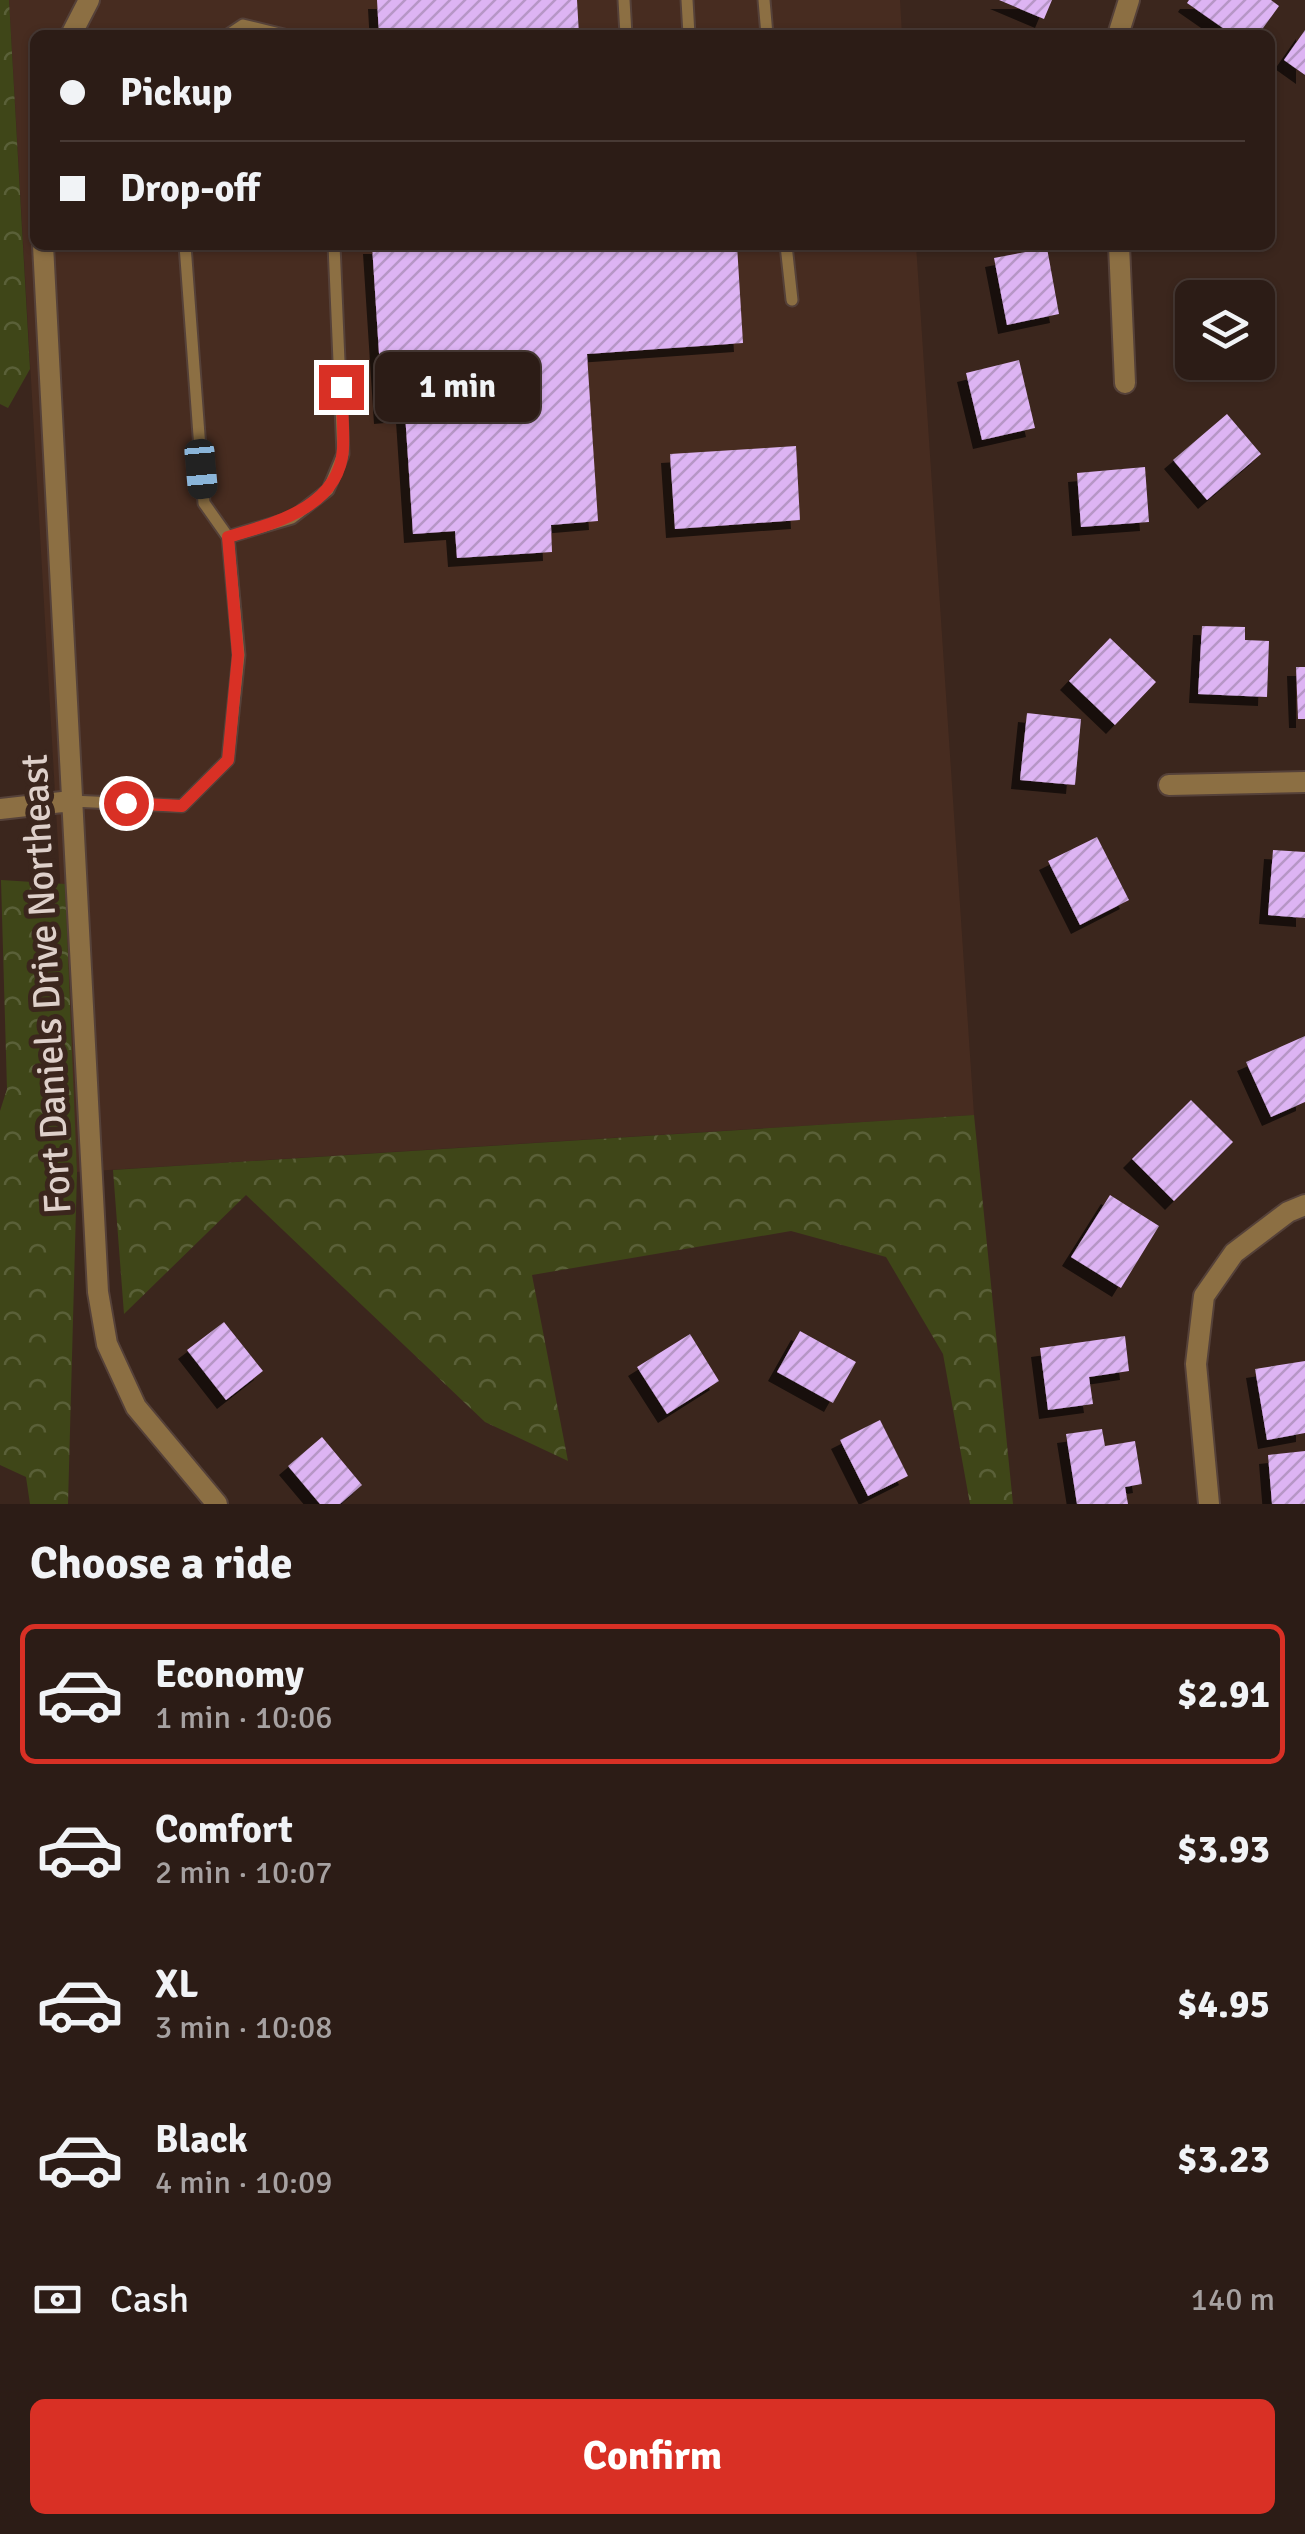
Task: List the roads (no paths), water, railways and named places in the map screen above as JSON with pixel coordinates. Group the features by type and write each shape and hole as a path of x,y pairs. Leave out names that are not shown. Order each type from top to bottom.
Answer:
{"street":[{"path":"74,30 90,0"},
{"path":"1120,30 1129,0"},
{"name":"Fort Daniels Drive Northeast","path":"43,250 98,1292 107,1344 136,1407 216,1504"},
{"path":"1119,250 1125,383"},
{"path":"1170,785 1305,782"},
{"path":"0,809 71,801"},
{"path":"1209,1504 1196,1364 1204,1296 1234,1253 1288,1212 1305,1205"}],"lane":[{"path":"624,0 626,30"},
{"path":"687,0 689,30"},
{"path":"764,0 767,30"},
{"path":"236,30 243,25 264,30"},
{"path":"71,801 182,806 228,760 238,655 228,537 204,502 185,250"},
{"path":"228,537 292,518 328,490 343,454 334,250"},
{"path":"787,250 792,300"}]}
